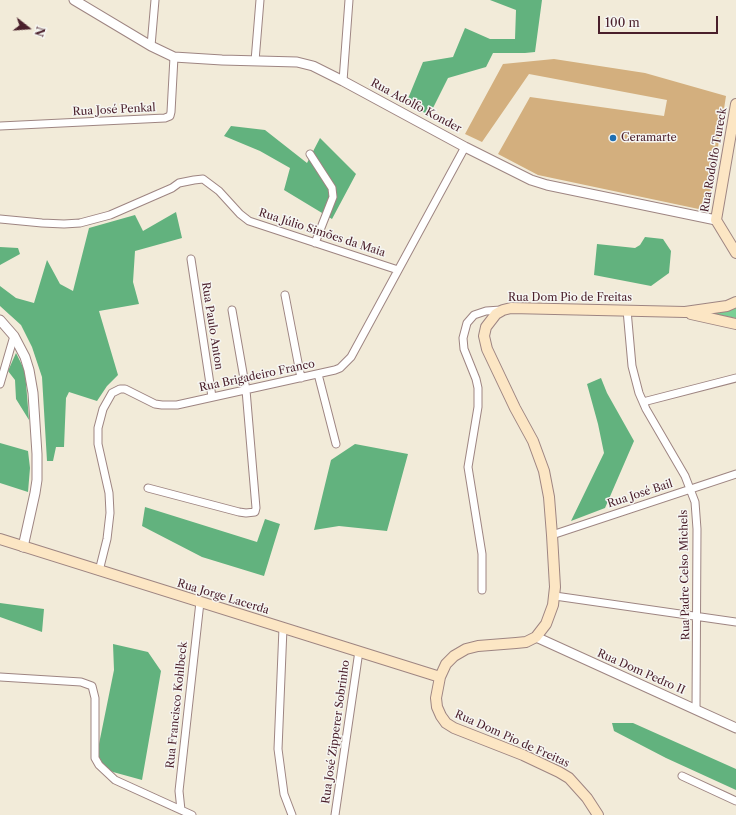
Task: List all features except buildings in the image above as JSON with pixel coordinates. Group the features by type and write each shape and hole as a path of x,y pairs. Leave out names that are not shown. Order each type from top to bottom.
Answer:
{"main road":[{"name":"Rua Rodolfo Tureck","path":"716,220 733,141 736,104"},
{"path":"716,220 736,253"},
{"name":"Rua Dom Pio de Freitas","path":"598,815 569,778 523,755 464,732 446,723 440,716 437,707 436,698 440,676 446,664 454,656 466,649 487,644 516,644 526,642 536,637 546,624 555,596 552,535 547,484 539,454 512,401 485,342 484,336 486,327 496,314 503,310 522,308 685,312 727,306 736,302"},
{"name":"Rua Dom Pio de Freitas","path":"685,312 736,324"},
{"name":"Rua Jorge Lacerda","path":"0,539 98,571 440,676"}],"street":[{"name":"Rua Adolfo Konder","path":"74,0 151,46 174,57 297,62 305,64 343,81 465,147 522,176 540,183 716,220"},
{"path":"151,46 155,0"},
{"path":"255,61 260,0"},
{"path":"343,81 349,0"},
{"name":"Rua José Penkal","path":"0,126 165,118 170,116 172,112 174,57"},
{"name":"Rua Brigadeiro Franco","path":"98,571 109,529 110,502 108,484 98,444 98,428 100,415 110,397 116,390 125,389 155,404 170,406 301,378 340,368 348,361 465,147"},
{"path":"310,154 332,188 333,197 315,243"},
{"name":"Rua Júlio Simões da Maia","path":"0,219 42,223 80,223 110,215 172,188 180,183 203,179 219,191 240,214 249,221 398,270"},
{"name":"Rua Paulo Anton","path":"191,259 212,397"},
{"path":"285,295 301,378"},
{"path":"148,488 239,512 255,512 256,508 246,390 232,310"},
{"path":"482,590 482,554 468,467 478,407 478,388 464,349 463,338 467,323 474,315 486,311 503,310"},
{"name":"Rua Padre Celso Michels","path":"627,310 632,366 636,384 643,402 685,476 695,502 697,518 696,710"},
{"path":"0,320 14,336 25,357 32,381 37,454 35,493 23,546"},
{"path":"0,384 14,336"},
{"path":"318,374 336,444"},
{"path":"643,402 736,378"},
{"name":"Rua José Bail","path":"552,535 736,474"},
{"path":"555,596 736,622"},
{"name":"Rua Francisco Kohlbeck","path":"182,810 179,791 200,602"},
{"path":"283,628 278,749 283,786 292,815"},
{"name":"Rua Dom Pedro II","path":"536,637 736,728"},
{"name":"Rua José Zipperer Sobrinho","path":"335,815 359,652"},
{"path":"0,677 81,682 92,686 95,698 94,749 98,766 115,780 192,815"},
{"path":"682,776 736,801"}],"green space":[{"path":"490,0 542,0 535,52 493,53 486,67 448,78 429,116 407,101 423,62 453,57 465,28 490,39 515,39 516,10"},
{"path":"231,126 265,130 307,163 320,138 356,174 332,219 284,190 290,168 260,151 224,136"},
{"path":"176,212 182,238 135,251 133,282 139,304 99,311 118,375 107,386 97,401 69,392 66,398 64,447 56,447 53,461 47,461 42,377 32,347 21,325 0,306 0,286 16,298 34,303 47,260 60,284 73,291 89,228 135,215 143,231"},
{"path":"645,237 663,239 671,251 669,273 651,286 594,275 597,244 635,248 640,245"},
{"path":"0,247 18,248 20,254 0,265"},
{"path":"736,307 736,318 704,312"},
{"path":"16,353 25,371 29,420 16,399 15,380 8,371"},
{"path":"601,378 607,393 634,441 605,508 571,521 604,453 587,384"},
{"path":"0,443 28,451 30,468 28,492 0,483"},
{"path":"355,444 408,454 387,531 339,526 314,530 331,460"},
{"path":"145,507 257,542 265,519 280,524 264,576 202,557 142,526"},
{"path":"0,603 44,609 42,632 0,617"},
{"path":"113,644 148,652 161,671 142,780 113,772 106,768 99,759 99,744 114,670"},
{"path":"612,723 633,723 736,769 736,790 666,758 614,731"}],"place":[{"name":"Ceramarte","path":"613,138"}]}
